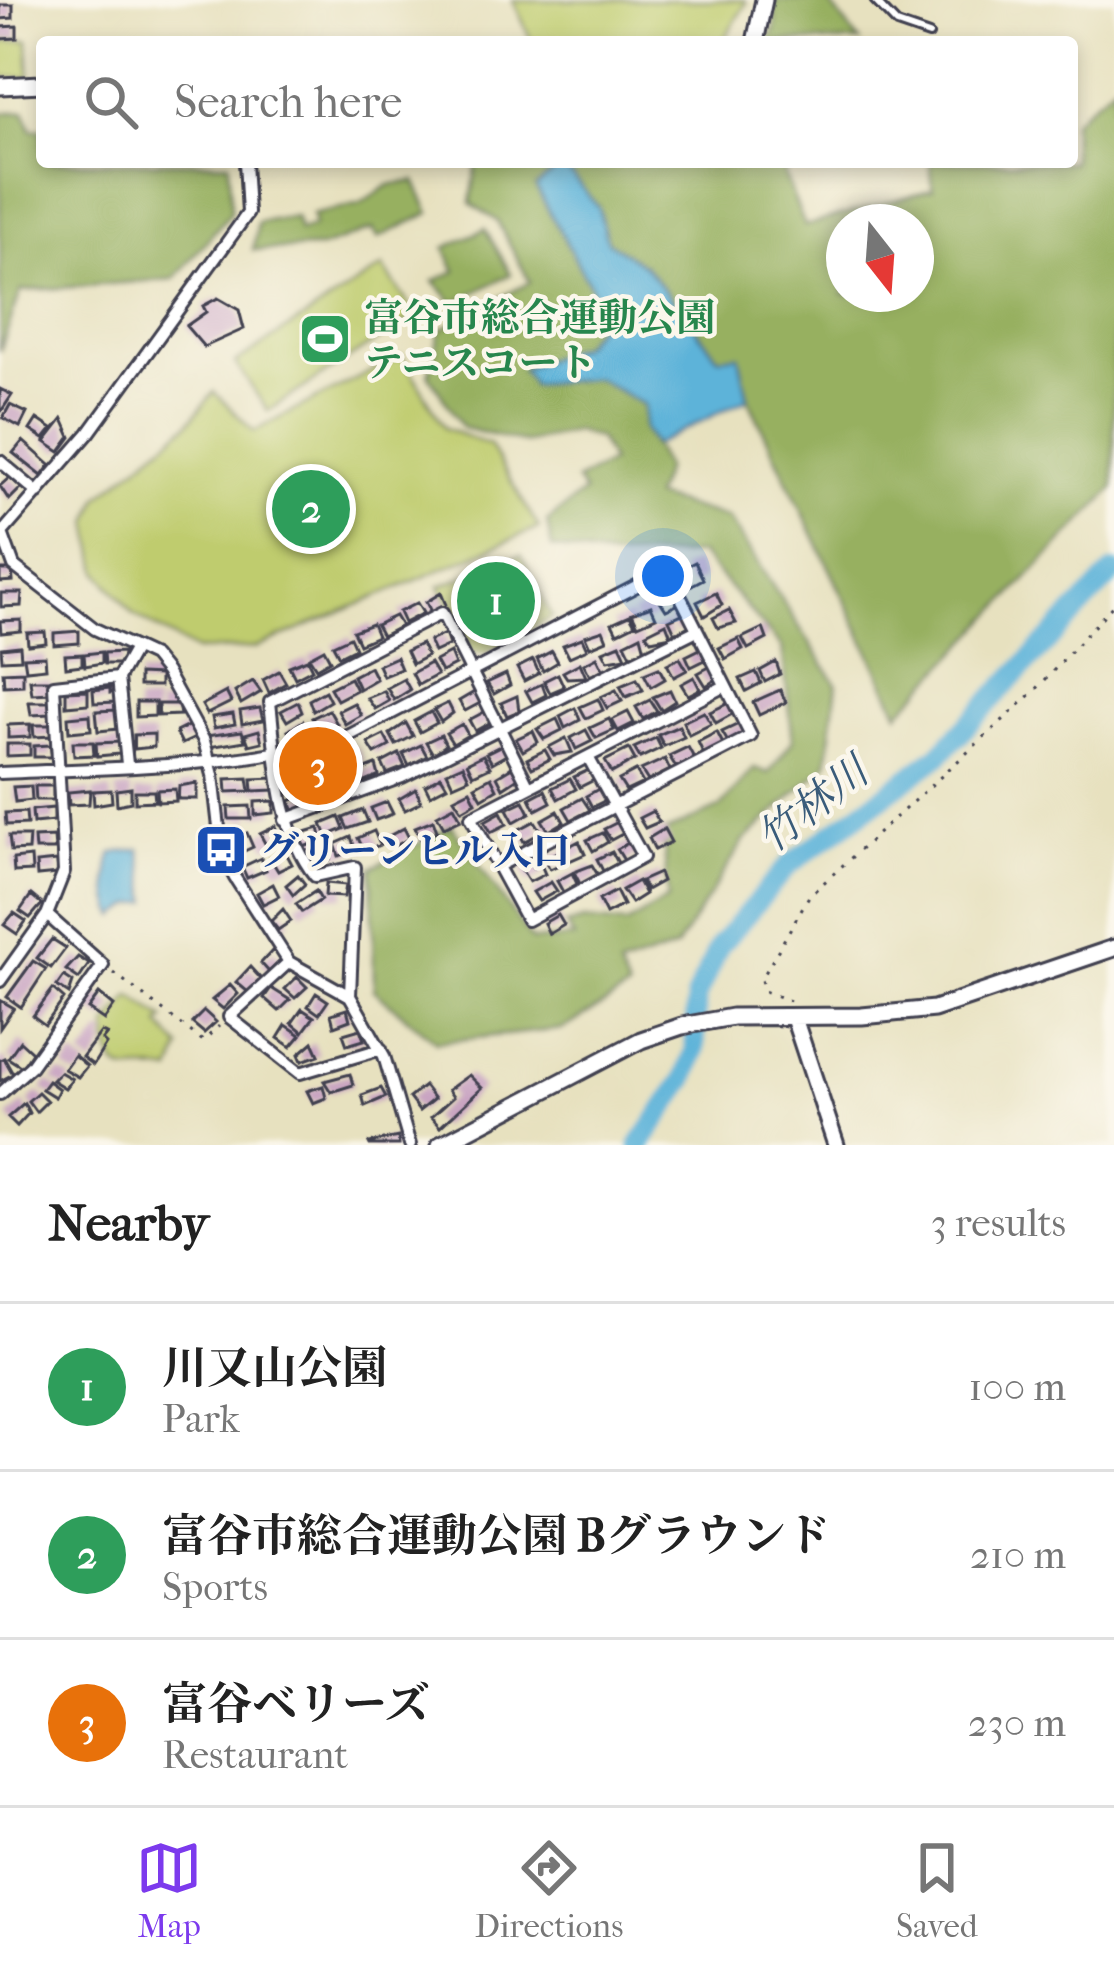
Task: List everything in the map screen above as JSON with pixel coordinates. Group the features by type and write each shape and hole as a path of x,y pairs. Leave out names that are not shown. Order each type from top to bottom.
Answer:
{"street":[{"path":"756,36 764,0"},
{"path":"0,86 36,84"},
{"path":"245,168 248,212 88,433 2,533 14,566 95,629 153,656 166,672 209,760 222,854 289,962 350,996 381,1048 410,1145"},
{"path":"0,461 38,493"},
{"path":"0,773 209,760 350,735 667,570 751,736 498,866"},
{"path":"350,996 355,867 315,876 298,855 285,820 270,702 442,613 529,787"},
{"path":"285,820 366,794 697,630"},
{"path":"127,764 118,678 135,647"},
{"path":"0,979 47,914 64,872 54,685 118,678"},
{"path":"588,757 643,857 527,920 471,817 725,686"},
{"path":"0,1094 31,1066 103,964 47,914"},
{"path":"440,1145 641,1040 682,1026 714,1020 934,1009 1114,948"},
{"path":"289,962 229,1017 300,1072 381,1048"},
{"path":"794,1018 836,1145"}],"lane":[{"path":"874,0 897,24 929,35"}],"path":[{"path":"794,1018 789,997 764,991 760,980 809,896 1034,692 1114,604"},
{"path":"103,964 203,1041 229,1017"}],"green space":[{"path":"513,0 746,3 727,36 529,36"},
{"path":"775,0 827,0 855,36 770,36"},
{"path":"28,40 30,77 0,78 0,42"},
{"path":"1114,84 1114,488 899,713 748,398 739,356 718,357 645,266 606,241 598,206 536,187 606,315 581,345 523,370 566,379 596,378 644,405 644,429 665,468 654,497 728,518 837,684 827,764 744,841 676,948 619,968 628,990 563,1029 436,1042 374,990 372,868 452,826 532,941 574,938 566,925 584,920 627,924 668,899 663,833 721,807 754,768 769,773 793,740 782,648 700,554 613,558 552,548 547,522 584,492 576,481 611,462 598,438 575,431 525,443 463,428 429,375 440,330 530,282 497,221 471,203 476,168 788,168 784,174 805,226 826,220 826,312 934,312 934,204 881,204 933,189 931,168 1078,168 1078,116"},
{"path":"25,111 32,130 36,130 36,168 229,168 231,212 174,279 21,291 0,351 0,113"},
{"path":"415,181 430,213 378,238 373,229 321,248 253,250 258,222 295,217 299,231 314,226 312,215 361,204 389,185"},
{"path":"485,229 511,274 454,303 434,281 456,271 445,248"},
{"name":"富谷市総合運動公園 テニスコート","path":"383,267 416,315 268,411 235,363"},
{"path":"402,356 445,428 489,445 539,528 256,648 196,651 133,614 99,572 90,522 99,497 187,425 214,392 254,431"},
{"path":"521,555 552,617 486,653 472,651 440,586"},
{"path":"131,996 165,1019 160,1025 181,1048 172,1072 125,1070 113,1060 107,1026"}],"water":[{"path":"557,168 565,168 598,207 607,241 645,266 718,357 739,355 748,398 654,445 644,428 644,405 596,378 532,385 522,369 581,345 606,315 536,187"},
{"path":"140,849 149,902 133,905 117,917 109,887 113,853"}],"building":[{"path":"0,5 13,5 13,18 0,19"},
{"path":"17,26 17,38 0,39 0,27"},
{"path":"218,298 239,310 244,329 204,347 186,326 206,312 203,306"},
{"path":"0,389 12,395 0,413"},
{"path":"10,405 27,413 20,427 3,418"},
{"path":"37,419 52,429 44,439 30,430"},
{"path":"63,419 71,437 60,452 45,442"},
{"path":"23,441 50,465 42,476 13,453"},
{"path":"10,477 21,488 9,500 0,486"},
{"path":"695,562 703,579 690,586 681,569"},
{"path":"0,570 12,570 13,581 0,582"},
{"path":"675,591 681,603 666,610 659,599"},
{"path":"1,593 22,593 21,606 1,607"},
{"path":"441,593 446,605 431,612 426,602"},
{"path":"716,593 722,605 704,616 697,602"},
{"path":"417,603 423,613 404,623 399,612"},
{"path":"651,606 656,617 638,625 632,613"},
{"path":"729,610 736,623 718,628 713,618"},
{"path":"684,613 689,626 675,633 669,620"},
{"path":"630,615 635,624 617,633 612,623"},
{"path":"395,616 401,626 382,636 376,625"},
{"path":"21,620 21,631 1,633 0,621"},
{"path":"666,623 671,636 651,640 646,633"},
{"path":"372,624 377,636 359,644 353,631"},
{"path":"763,628 767,639 748,649 742,638"},
{"path":"603,630 607,640 590,647 585,636"},
{"path":"79,631 79,643 54,645 54,633"},
{"path":"45,632 46,643 28,645 27,633"},
{"path":"445,634 449,645 434,652 429,641"},
{"path":"641,635 645,650 632,657 625,643"},
{"path":"350,637 355,648 339,656 333,645"},
{"path":"582,638 587,649 569,657 563,645"},
{"path":"738,639 743,649 725,659 719,648"},
{"path":"421,644 427,656 412,664 406,651"},
{"path":"620,644 626,657 608,660 603,651"},
{"path":"20,646 21,659 2,660 1,648"},
{"path":"702,648 707,659 691,667 686,656"},
{"path":"324,649 330,660 316,668 309,657"},
{"path":"552,651 558,662 543,671 537,659"},
{"path":"102,652 102,663 85,666 84,654"},
{"path":"123,652 122,664 105,664 104,653"},
{"path":"450,653 455,665 441,672 435,661"},
{"path":"82,654 82,665 66,667 65,655"},
{"path":"45,656 46,668 26,670 24,657"},
{"path":"396,657 401,669 383,676 378,665"},
{"path":"597,657 603,669 590,676 584,664"},
{"path":"680,658 687,670 674,677 667,664"},
{"path":"307,659 312,669 295,678 289,666"},
{"path":"533,660 539,673 524,681 517,668"},
{"path":"776,662 780,674 765,682 760,671"},
{"path":"430,663 437,675 418,685 412,673"},
{"path":"580,663 586,677 567,678 563,672"},
{"path":"713,665 718,678 706,686 698,673"},
{"path":"370,667 376,679 359,689 353,676"},
{"path":"659,668 665,679 651,687 644,674"},
{"path":"23,671 23,685 4,686 3,672"},
{"path":"279,671 286,683 269,693 263,680"},
{"path":"756,672 761,683 746,691 740,679"},
{"path":"139,674 160,675 160,686 139,686"},
{"path":"506,674 510,685 494,694 487,683"},
{"path":"558,674 564,687 550,693 544,681"},
{"path":"694,677 700,689 688,695 681,684"},
{"path":"350,678 356,690 337,700 330,688"},
{"path":"404,679 410,690 394,700 387,688"},
{"path":"637,679 643,690 626,697 620,686"},
{"path":"30,680 50,680 51,693 32,694"},
{"path":"253,681 261,692 241,704 235,692"},
{"path":"542,684 546,695 532,702 526,691"},
{"path":"110,688 110,693 117,692 117,702 94,703 93,690"},
{"path":"88,690 88,704 66,706 66,691"},
{"path":"616,690 622,701 607,708 601,697"},
{"path":"670,690 675,701 661,710 653,697"},
{"path":"780,690 786,702 759,715 753,702"},
{"path":"325,691 330,701 313,711 309,700"},
{"path":"384,691 389,701 375,709 367,698"},
{"path":"476,691 482,702 465,711 459,701"},
{"path":"226,692 231,702 207,714 202,705"},
{"path":"517,696 519,711 507,716 501,703"},
{"path":"598,699 603,710 586,718 580,707"},
{"path":"650,700 657,711 643,719 636,707"},
{"path":"29,702 49,702 50,714 31,715"},
{"path":"136,702 155,702 155,716 136,717"},
{"path":"298,702 302,712 287,721 281,711"},
{"path":"731,702 736,712 716,723 710,712"},
{"path":"354,703 361,715 345,724 338,711"},
{"path":"448,703 453,713 441,722 434,710"},
{"path":"158,704 178,704 180,715 158,716"},
{"path":"260,708 263,720 242,724 240,711"},
{"path":"575,708 580,720 565,728 560,716"},
{"path":"117,710 119,729 98,731 96,711"},
{"path":"329,710 337,724 321,733 312,718"},
{"path":"486,711 491,722 475,731 469,720"},
{"path":"431,712 437,723 420,732 414,721"},
{"path":"628,712 634,723 618,731 612,720"},
{"path":"704,712 711,724 689,735 683,722"},
{"path":"233,714 235,724 214,728 212,717"},
{"path":"90,715 91,730 69,732 68,717"},
{"path":"557,719 562,730 544,739 537,729"},
{"path":"609,719 614,730 596,738 590,728"},
{"path":"303,721 309,733 294,741 288,731"},
{"path":"406,723 413,736 396,745 390,734"},
{"path":"741,723 747,735 728,742 722,732"},
{"path":"30,724 30,737 8,738 8,725"},
{"path":"462,724 468,735 453,744 446,733"},
{"path":"33,725 52,725 52,736 34,737"},
{"path":"190,725 195,738 182,744 176,732"},
{"path":"679,726 684,737 664,746 658,735"},
{"path":"259,730 262,742 249,745 245,734"},
{"path":"586,730 592,741 576,749 571,738"},
{"path":"242,731 245,741 209,747 206,736"},
{"path":"533,731 538,742 523,751 516,739"},
{"path":"717,732 723,744 704,755 698,742"},
{"path":"154,734 154,747 134,749 134,735"},
{"path":"384,735 390,746 375,754 368,743"},
{"path":"441,735 446,745 433,754 426,742"},
{"path":"566,738 572,752 554,755 549,747"},
{"path":"656,738 661,748 640,758 634,748"},
{"path":"73,742 93,742 94,755 74,756"},
{"path":"119,742 120,754 97,756 96,743"},
{"path":"7,744 30,744 30,755 7,756"},
{"path":"50,745 52,757 34,757 34,746"},
{"path":"421,745 427,756 409,766 403,754"},
{"path":"502,745 508,754 492,763 486,753"},
{"path":"357,747 363,760 344,767 340,754"},
{"path":"688,747 694,758 676,767 669,756"},
{"path":"629,749 635,760 612,773 605,761"},
{"path":"545,750 550,759 532,768 527,759"},
{"path":"334,754 339,766 321,774 316,762"},
{"path":"399,754 405,767 387,774 382,763"},
{"path":"483,755 490,767 473,775 467,763"},
{"path":"665,759 670,770 648,781 641,770"},
{"path":"376,765 379,776 363,783 358,772"},
{"path":"463,765 469,778 453,785 447,772"},
{"path":"307,766 310,777 294,783 289,772"},
{"path":"512,767 518,778 503,788 497,776"},
{"path":"591,769 596,779 580,787 574,777"},
{"path":"636,771 643,783 626,791 619,780"},
{"path":"354,775 359,786 337,794 333,783"},
{"path":"441,776 447,786 430,795 425,785"},
{"path":"491,777 497,789 482,798 475,786"},
{"path":"248,778 250,791 227,792 226,779"},
{"path":"275,778 275,790 253,791 252,779"},
{"path":"570,779 576,789 558,799 552,788"},
{"path":"197,783 197,799 178,799 179,786"},
{"path":"328,785 332,796 316,803 311,791"},
{"path":"31,786 32,800 15,802 13,787"},
{"path":"35,786 53,786 53,800 36,800"},
{"path":"602,787 608,799 592,807 586,796"},
{"path":"131,788 131,802 117,805 116,790"},
{"path":"175,789 176,801 158,802 157,790"},
{"path":"416,789 421,802 405,810 399,799"},
{"path":"90,790 89,804 69,805 68,792"},
{"path":"111,790 112,802 94,805 93,791"},
{"path":"470,790 476,802 462,810 454,798"},
{"path":"545,790 551,802 536,810 530,798"},
{"path":"135,791 154,791 155,801 135,802"},
{"path":"307,794 311,805 294,812 290,801"},
{"path":"582,798 590,810 571,820 564,808"},
{"path":"274,801 274,813 255,815 255,802"},
{"path":"524,801 530,813 514,822 507,809"},
{"path":"387,802 393,814 376,820 371,808"},
{"path":"250,806 251,819 229,819 228,807"},
{"path":"454,806 461,819 444,827 437,815"},
{"path":"54,808 54,821 33,823 32,810"},
{"path":"363,810 368,822 348,829 343,818"},
{"path":"558,811 564,822 549,831 542,820"},
{"path":"653,811 659,822 645,828 639,818"},
{"path":"26,812 27,824 6,825 5,813"},
{"path":"501,812 507,824 491,832 485,821"},
{"path":"339,817 344,829 327,836 322,824"},
{"path":"433,820 437,831 422,841 415,827"},
{"path":"535,821 542,832 524,842 518,830"},
{"path":"620,821 626,832 611,840 604,829"},
{"path":"276,826 281,840 267,847 260,834"},
{"path":"319,828 322,840 304,847 299,834"},
{"path":"404,828 409,838 394,847 389,836"},
{"path":"664,829 671,842 655,850 649,838"},
{"path":"374,831 380,845 364,851 358,838"},
{"path":"247,833 253,847 238,854 231,839"},
{"path":"603,833 608,842 593,851 587,840"},
{"path":"9,836 29,836 28,850 11,851"},
{"path":"54,837 55,850 35,850 34,838"},
{"path":"351,837 356,851 339,856 335,844"},
{"path":"579,841 585,854 569,861 562,850"},
{"path":"632,841 639,854 625,862 617,849"},
{"path":"326,849 330,860 315,866 310,856"},
{"path":"285,851 292,864 278,871 270,858"},
{"path":"560,851 567,861 550,869 544,859"},
{"path":"612,852 618,863 603,871 597,859"},
{"path":"31,857 32,871 14,872 13,859"},
{"path":"261,858 266,870 247,878 242,867"},
{"path":"57,861 58,874 37,876 36,863"},
{"path":"530,863 533,868 541,865 545,874 529,882 521,869"},
{"path":"592,865 599,877 581,886 574,872"},
{"path":"572,873 577,884 563,892 557,881"},
{"path":"659,873 662,881 646,890 641,881"},
{"path":"298,875 305,884 293,895 286,885"},
{"path":"638,881 645,894 631,903 622,890"},
{"path":"551,882 557,891 539,901 533,892"},
{"path":"326,883 346,885 344,897 325,896"},
{"path":"273,884 279,896 263,904 257,893"},
{"path":"316,891 321,900 302,912 296,904"},
{"path":"616,891 623,905 606,914 599,900"},
{"path":"31,895 42,904 30,918 20,911"},
{"path":"283,909 291,921 278,930 271,921"},
{"path":"14,913 26,921 17,934 4,925"},
{"path":"558,915 564,925 549,934 544,923"},
{"path":"52,939 66,948 51,968 37,958"},
{"path":"273,950 282,959 269,972 261,963"},
{"path":"78,957 89,964 79,979 66,970"},
{"path":"33,961 46,969 21,1007 7,997"},
{"path":"250,967 261,979 248,992 236,982"},
{"path":"64,976 73,982 69,994 57,986"},
{"path":"297,977 307,987 295,998 285,989"},
{"path":"230,985 238,994 223,1009 212,1000"},
{"path":"271,988 290,1000 279,1011 264,998"},
{"path":"53,989 64,999 45,1025 33,1016"},
{"path":"316,993 328,1001 319,1014 308,1006"},
{"path":"99,994 114,1006 104,1020 88,1009"},
{"path":"0,1000 14,1008 0,1028"},
{"path":"302,1009 314,1017 303,1032 292,1023"},
{"path":"347,1009 350,1020 334,1026 331,1014"},
{"path":"204,1011 216,1022 204,1033 192,1023"},
{"path":"286,1025 301,1035 291,1047 278,1038"},
{"path":"360,1029 364,1040 347,1045 343,1034"},
{"path":"101,1032 107,1034 102,1040 106,1044 93,1065 82,1057"},
{"path":"20,1041 32,1052 22,1067 8,1058"},
{"path":"313,1042 319,1055 302,1061 299,1054"},
{"path":"74,1055 87,1066 78,1077 64,1069"},
{"path":"4,1058 13,1074 0,1081 0,1060"},
{"path":"60,1072 72,1079 65,1088 52,1080"},
{"path":"350,1074 353,1085 331,1092 324,1081"},
{"path":"469,1075 482,1088 440,1127 431,1117 453,1097 448,1090"},
{"path":"48,1081 59,1089 55,1097 42,1089"},
{"path":"323,1086 326,1098 313,1103 307,1091"},
{"path":"424,1086 434,1099 419,1111 409,1098"},
{"path":"381,1088 386,1097 365,1106 362,1095"},
{"path":"38,1092 47,1101 36,1112 28,1101"},
{"path":"24,1103 29,1113 17,1126 8,1117"},
{"path":"398,1137 399,1145 369,1143"}],"waterway":[{"name":"竹林川","path":"640,1145 685,1079 695,1050 696,997 719,946 789,865 938,756 1114,572"}],"place":[{"name":"富谷市総合運動公園 テニスコート","path":"325,339"},
{"name":"富谷市総合運動公園 Bグラウンド","path":"311,509"},
{"name":"川又山公園","path":"496,601"},
{"name":"富谷ベリーズ","path":"318,766"},
{"name":"グリーンヒル入口","path":"221,850"}]}
